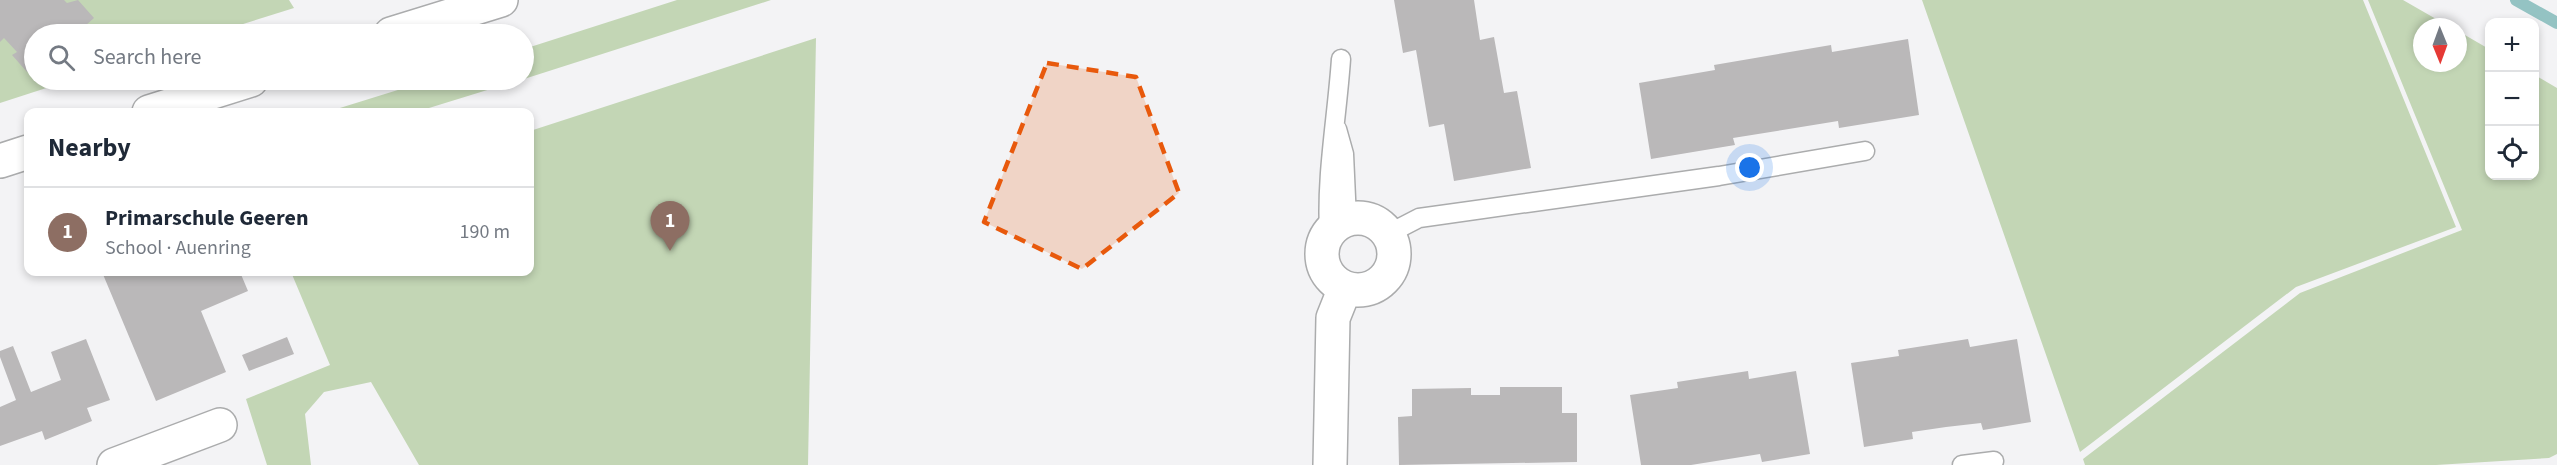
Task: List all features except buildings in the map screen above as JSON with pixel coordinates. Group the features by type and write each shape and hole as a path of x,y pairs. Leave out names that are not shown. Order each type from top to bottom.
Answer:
{"street":[{"path":"423,24 501,0"},
{"path":"162,108 219,90"},
{"path":"0,161 24,153"},
{"path":"1368,219 1378,224 1388,234 1394,246 1394,257 1386,277 1378,284 1356,290 1345,288 1330,277 1322,260 1324,241 1338,226 1368,219"},
{"path":"1330,465 1334,318 1345,288"},
{"path":"114,465 220,425"}],"lane":[{"path":"1338,226 1330,157 1336,126 1341,59"},
{"path":"1388,234 1419,218 1719,176 1865,150"},
{"path":"1962,465 1994,461"}],"highlighted area":[{"path":"1047,63 1136,77 1179,193 1082,269 984,222"}],"green space":[{"path":"0,0 289,0 294,8 243,24 24,24 24,90 40,90 0,103"},
{"path":"677,0 771,0 534,76 534,46"},
{"path":"1922,0 2363,0 2456,227 2296,287 2080,452"},
{"path":"2368,0 2403,0 2434,18 2413,18 2413,72 2467,72 2467,36 2485,47 2485,180 2539,180 2539,77 2557,88 2557,454 2549,458 2436,465 2085,465 2083,459 2300,293 2462,230"},
{"path":"816,38 808,465 419,465 371,382 324,392 305,414 311,465 267,465 246,399 330,365 293,276 534,276 534,130"},
{"path":"398,90 488,90 429,108 340,108"}],"waterway":[{"path":"2516,0 2557,23"}],"place":[{"name":"Primarschule Geeren","path":"670,251"}]}
